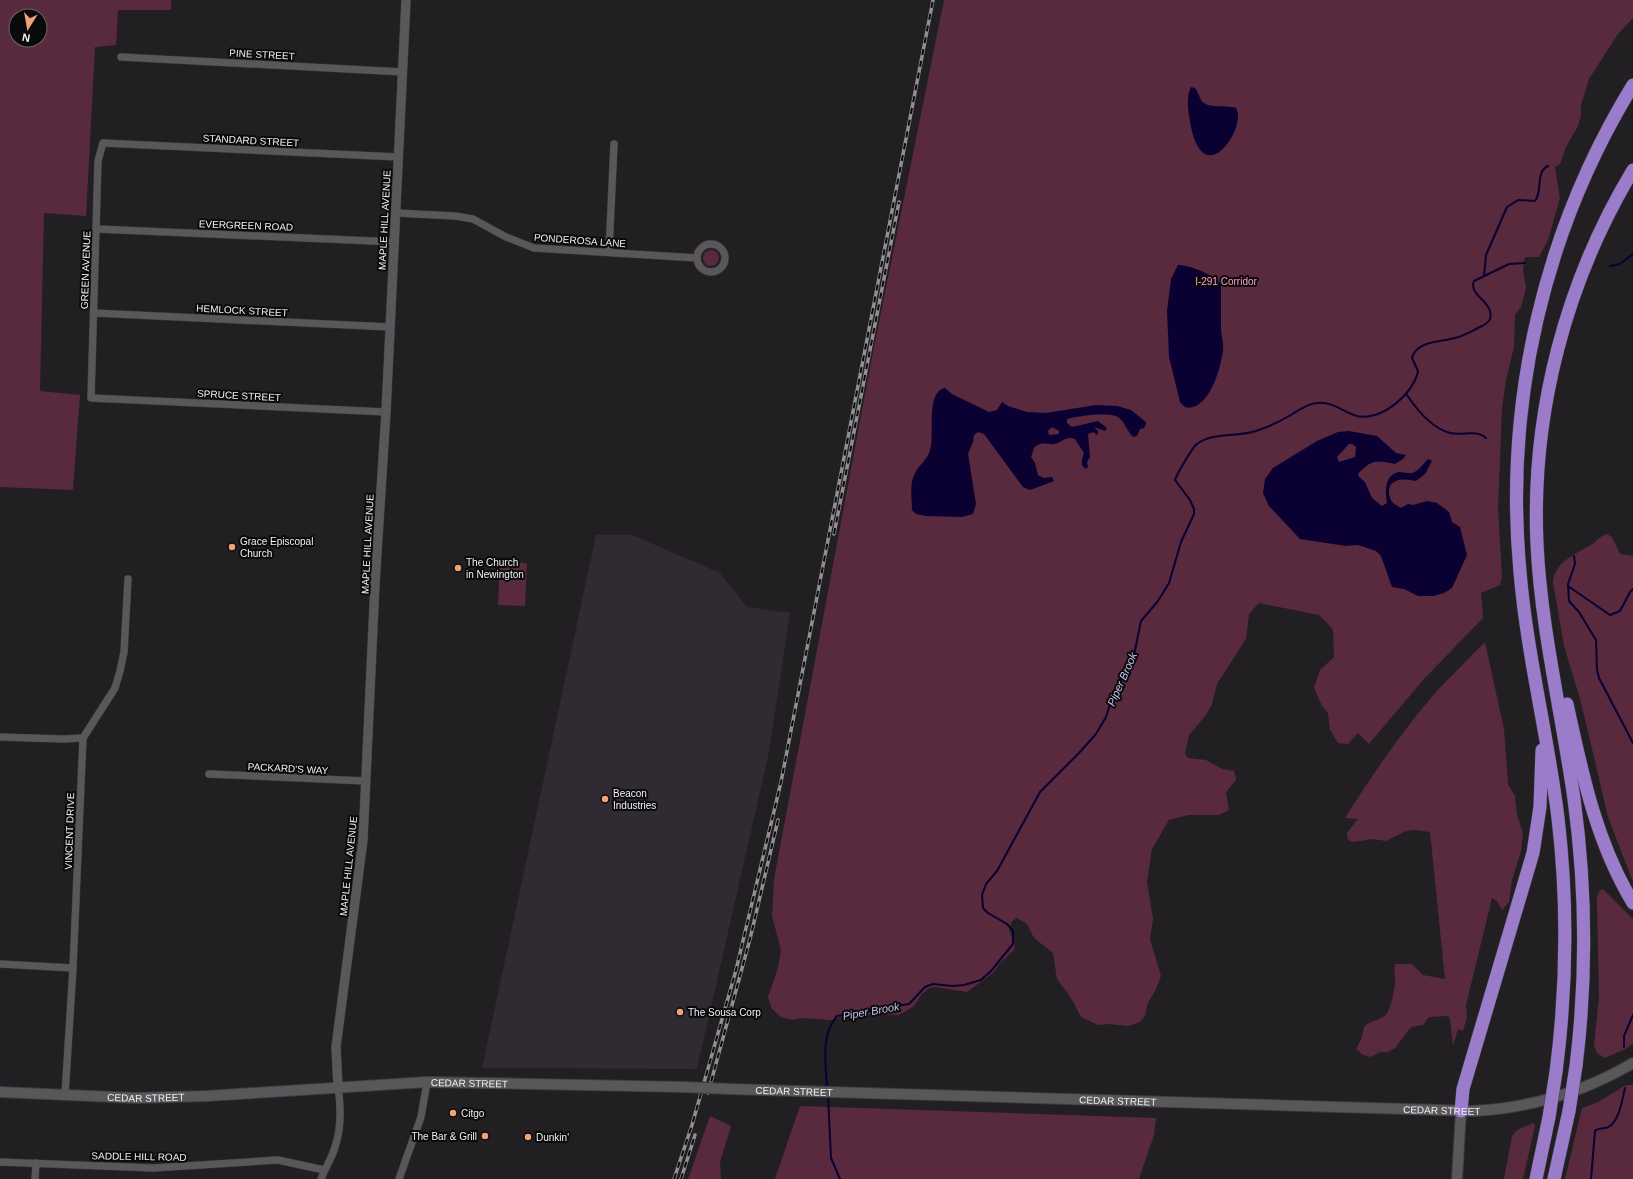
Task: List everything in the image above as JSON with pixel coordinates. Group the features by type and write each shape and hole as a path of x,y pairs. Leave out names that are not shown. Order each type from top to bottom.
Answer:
{"highway":[{"path":"1536,1179 1549,1117 1556,1072 1565,970 1564,893 1558,820 1519,569 1516,515 1519,434 1527,367 1536,320 1552,264 1573,203 1606,132 1633,85"},
{"path":"1554,1179 1569,1111 1576,1066 1583,962 1581,865 1574,798 1541,597 1537,552 1536,506 1539,455 1546,400 1571,304 1586,263 1609,213 1633,170"},
{"path":"1546,625 1556,651 1572,728 1596,823 1610,861 1633,903"},
{"path":"1460,1111 1463,1089 1533,853 1540,807 1541,759 1545,735"}],"main road":[{"name":"CEDAR STREET","path":"0,1092 136,1098 207,1096 427,1082 683,1087 1460,1111 1518,1107 1547,1100 1584,1087 1614,1074 1633,1063"},
{"path":"1457,1179 1460,1111"}],"street":[{"name":"MAPLE HILL AVENUE","path":"338,1087 336,1047 364,840 375,584 386,412 406,0"},
{"name":"PINE STREET","path":"121,57 403,72"},
{"name":"STANDARD STREET","path":"103,142 398,157"},
{"name":"GREEN AVENUE","path":"91,398 98,161 103,142"},
{"path":"609,252 614,144"},
{"name":"PONDEROSA LANE","path":"396,213 455,216 473,219 506,238 534,248 697,258"},
{"name":"EVERGREEN ROAD","path":"96,229 394,242"},
{"name":"HEMLOCK STREET","path":"94,313 390,327"},
{"name":"SPRUCE STREET","path":"91,398 386,412"},
{"name":"VINCENT DRIVE","path":"65,1095 73,968 83,738 114,688 120,671 124,652 128,579"},
{"path":"0,737 63,739 83,738"},
{"name":"PACKARD'S WAY","path":"209,774 366,781"},
{"path":"0,964 73,968"},
{"path":"399,1179 421,1116 427,1082"},
{"path":"321,1179 335,1148 340,1124 341,1104 338,1087"},
{"name":"SADDLE HILL ROAD","path":"0,1162 166,1168 278,1160 324,1170"},
{"path":"35,1179 36,1163"}],"shaded area":[{"path":"1191,87 1195,88 1201,100 1208,105 1236,108 1238,117 1236,129 1222,150 1213,155 1204,153 1196,143 1188,108 1188,95"},
{"path":"1178,265 1183,265 1202,271 1214,278 1221,285 1221,328 1223,347 1220,365 1214,383 1205,398 1199,404 1189,408 1180,402 1169,357 1167,311 1171,279"},
{"path":"945,388 952,394 989,412 997,410 1002,402 1008,406 1027,412 1046,413 1096,405 1117,406 1131,410 1146,422 1146,424 1144,428 1140,429 1137,436 1133,437 1120,419 1113,415 1093,415 1067,419 1067,423 1072,427 1098,421 1107,428 1105,431 1094,427 1098,431 1098,435 1093,432 1088,434 1090,457 1087,462 1088,467 1086,469 1082,464 1084,453 1075,439 1068,438 1055,444 1037,445 1034,448 1031,457 1035,463 1038,475 1044,478 1052,477 1054,481 1030,490 1023,487 984,434 978,432 974,435 968,454 976,504 973,514 962,517 926,516 916,514 912,510 911,486 915,473 930,450 933,406 935,397 939,391","holes":["1052,427 1059,431 1059,434 1049,435 1048,431"]},
{"path":"1349,431 1377,436 1396,453 1406,455 1395,464 1379,462 1372,463 1358,474 1359,477 1365,482 1372,498 1382,506 1387,503 1387,484 1388,480 1394,474 1399,472 1412,473 1419,469 1428,459 1432,461 1425,474 1416,481 1402,480 1396,481 1392,484 1389,489 1389,495 1391,501 1401,508 1408,504 1413,505 1427,501 1437,503 1449,512 1452,522 1460,527 1467,555 1452,588 1444,593 1434,596 1418,596 1404,589 1392,587 1381,556 1376,551 1358,545 1346,546 1300,539 1269,506 1263,493 1265,479 1273,468 1317,441 1338,432","holes":["1349,444 1356,447 1355,457 1339,462 1337,457"]},
{"path":"596,535 632,535 720,573 747,607 790,613 769,752 697,1069 482,1068"}],"green space":[{"path":"0,0 171,0 171,10 118,10 116,45 95,47 86,216 44,213 40,391 80,395 73,490 0,487"},
{"name":"I-291 Corridor","path":"944,0 1633,0 1633,18 1618,34 1589,79 1581,105 1581,115 1578,126 1566,147 1560,164 1555,167 1560,198 1548,240 1539,257 1526,257 1524,260 1523,271 1526,288 1521,307 1515,315 1514,347 1506,380 1502,408 1498,508 1502,577 1500,585 1481,593 1483,618 1423,680 1369,744 1358,733 1348,744 1338,743 1330,730 1328,713 1322,706 1314,688 1320,670 1334,657 1333,630 1330,626 1319,615 1259,603 1249,614 1246,639 1217,684 1212,704 1206,715 1189,735 1185,754 1188,758 1206,760 1222,769 1234,771 1236,780 1226,792 1229,810 1219,815 1188,815 1169,820 1152,849 1147,882 1153,919 1150,939 1161,976 1147,1005 1145,1016 1140,1022 1128,1026 1108,1024 1098,1025 1081,1017 1071,998 1057,979 1053,953 1034,938 1027,924 1017,918 1012,921 1009,929 1015,945 1014,950 1000,963 993,973 967,992 935,987 929,988 922,994 913,1007 899,1015 875,1014 855,1019 841,1017 830,1020 801,1018 793,1020 781,1017 772,1009 768,997 778,968 781,950 772,916 774,879 873,352"},
{"path":"708,250 714,250 719,255 717,264 714,266 708,266 703,261 703,255"},
{"path":"1607,534 1612,537 1620,554 1633,556 1633,882 1608,817 1581,702 1564,646 1553,582 1557,569 1561,564"},
{"path":"500,562 527,563 525,606 498,605"},
{"path":"1485,642 1504,729 1508,784 1515,796 1517,815 1523,833 1521,851 1512,880 1509,902 1502,910 1497,901 1492,898 1466,1005 1467,1018 1463,1031 1458,1029 1453,1046 1450,1019 1448,1016 1429,1017 1423,1025 1411,1027 1395,1048 1388,1052 1380,1052 1371,1057 1363,1055 1356,1049 1362,1037 1364,1027 1369,1023 1384,1017 1389,1009 1395,985 1395,964 1412,964 1423,975 1445,979 1430,832 1414,830 1406,831 1386,841 1373,839 1353,842 1348,840 1347,833 1358,819 1345,818 1411,722 1436,692"},
{"path":"1603,889 1633,919 1633,1044 1605,1058 1597,1053 1594,1045 1599,997 1597,897 1600,890"},
{"path":"1626,1085 1633,1085 1633,1179 1565,1179 1582,1108 1598,1102"},
{"path":"800,1106 1156,1118 1154,1135 1139,1179 775,1179"},
{"path":"710,1116 731,1126 720,1162 721,1179 688,1179"},
{"path":"1534,1123 1535,1126 1523,1179 1504,1179 1512,1136 1517,1130"}],"waterway":[{"path":"1484,276 1486,255 1507,207 1518,200 1535,201 1539,192 1540,177 1544,169 1548,166"},
{"name":"Piper Brook","path":"1610,266 1620,264 1633,254"},
{"name":"Piper Brook","path":"827,1089 825,1060 826,1041 828,1032 837,1016 909,1004 925,987 933,984 952,986 964,985 981,980 991,971 1013,944 1013,931 1007,924 988,913 983,908 982,895 986,884 997,871 1040,792 1096,734 1106,717 1114,691 1134,655 1141,621 1158,601 1169,583 1181,542 1194,514 1194,509 1190,500 1175,480 1195,446 1203,440 1218,436 1249,433 1277,422 1302,408 1313,404 1322,403 1333,405 1357,416 1366,417 1376,415 1395,404 1410,389 1418,371 1412,358 1414,352 1418,348 1430,343 1461,336 1483,326 1489,321 1491,313 1486,303 1475,291 1473,286 1474,281 1509,264 1525,263"},
{"path":"1407,395 1425,418 1443,431 1454,434 1474,433 1482,435 1486,438"},
{"path":"1574,556 1575,564 1568,584 1569,601 1579,612 1596,640 1597,670 1599,678 1633,743"},
{"path":"1568,586 1610,615 1620,611 1633,589"},
{"path":"1624,1047 1624,1036 1633,1015"},
{"path":"1591,1179 1595,1131 1606,1128 1613,1123 1620,1108 1625,1088"},
{"name":"Piper Brook","path":"828,1095 831,1158 840,1179"}],"railway":[{"path":"674,1179 692,1125 736,970 781,782 933,0"},
{"path":"834,534 899,202"},
{"path":"708,1093 750,939 778,820"},
{"path":"681,1179 695,1135"}],"place":[{"name":"Grace Episcopal Church","path":"232,547"},
{"name":"The Church in Newington","path":"458,568"},
{"name":"Beacon Industries","path":"605,799"},
{"name":"The Sousa Corp","path":"680,1012"},
{"name":"Citgo","path":"453,1113"},
{"name":"The Bar & Grill","path":"485,1136"},
{"name":"Dunkin'","path":"528,1137"}]}
